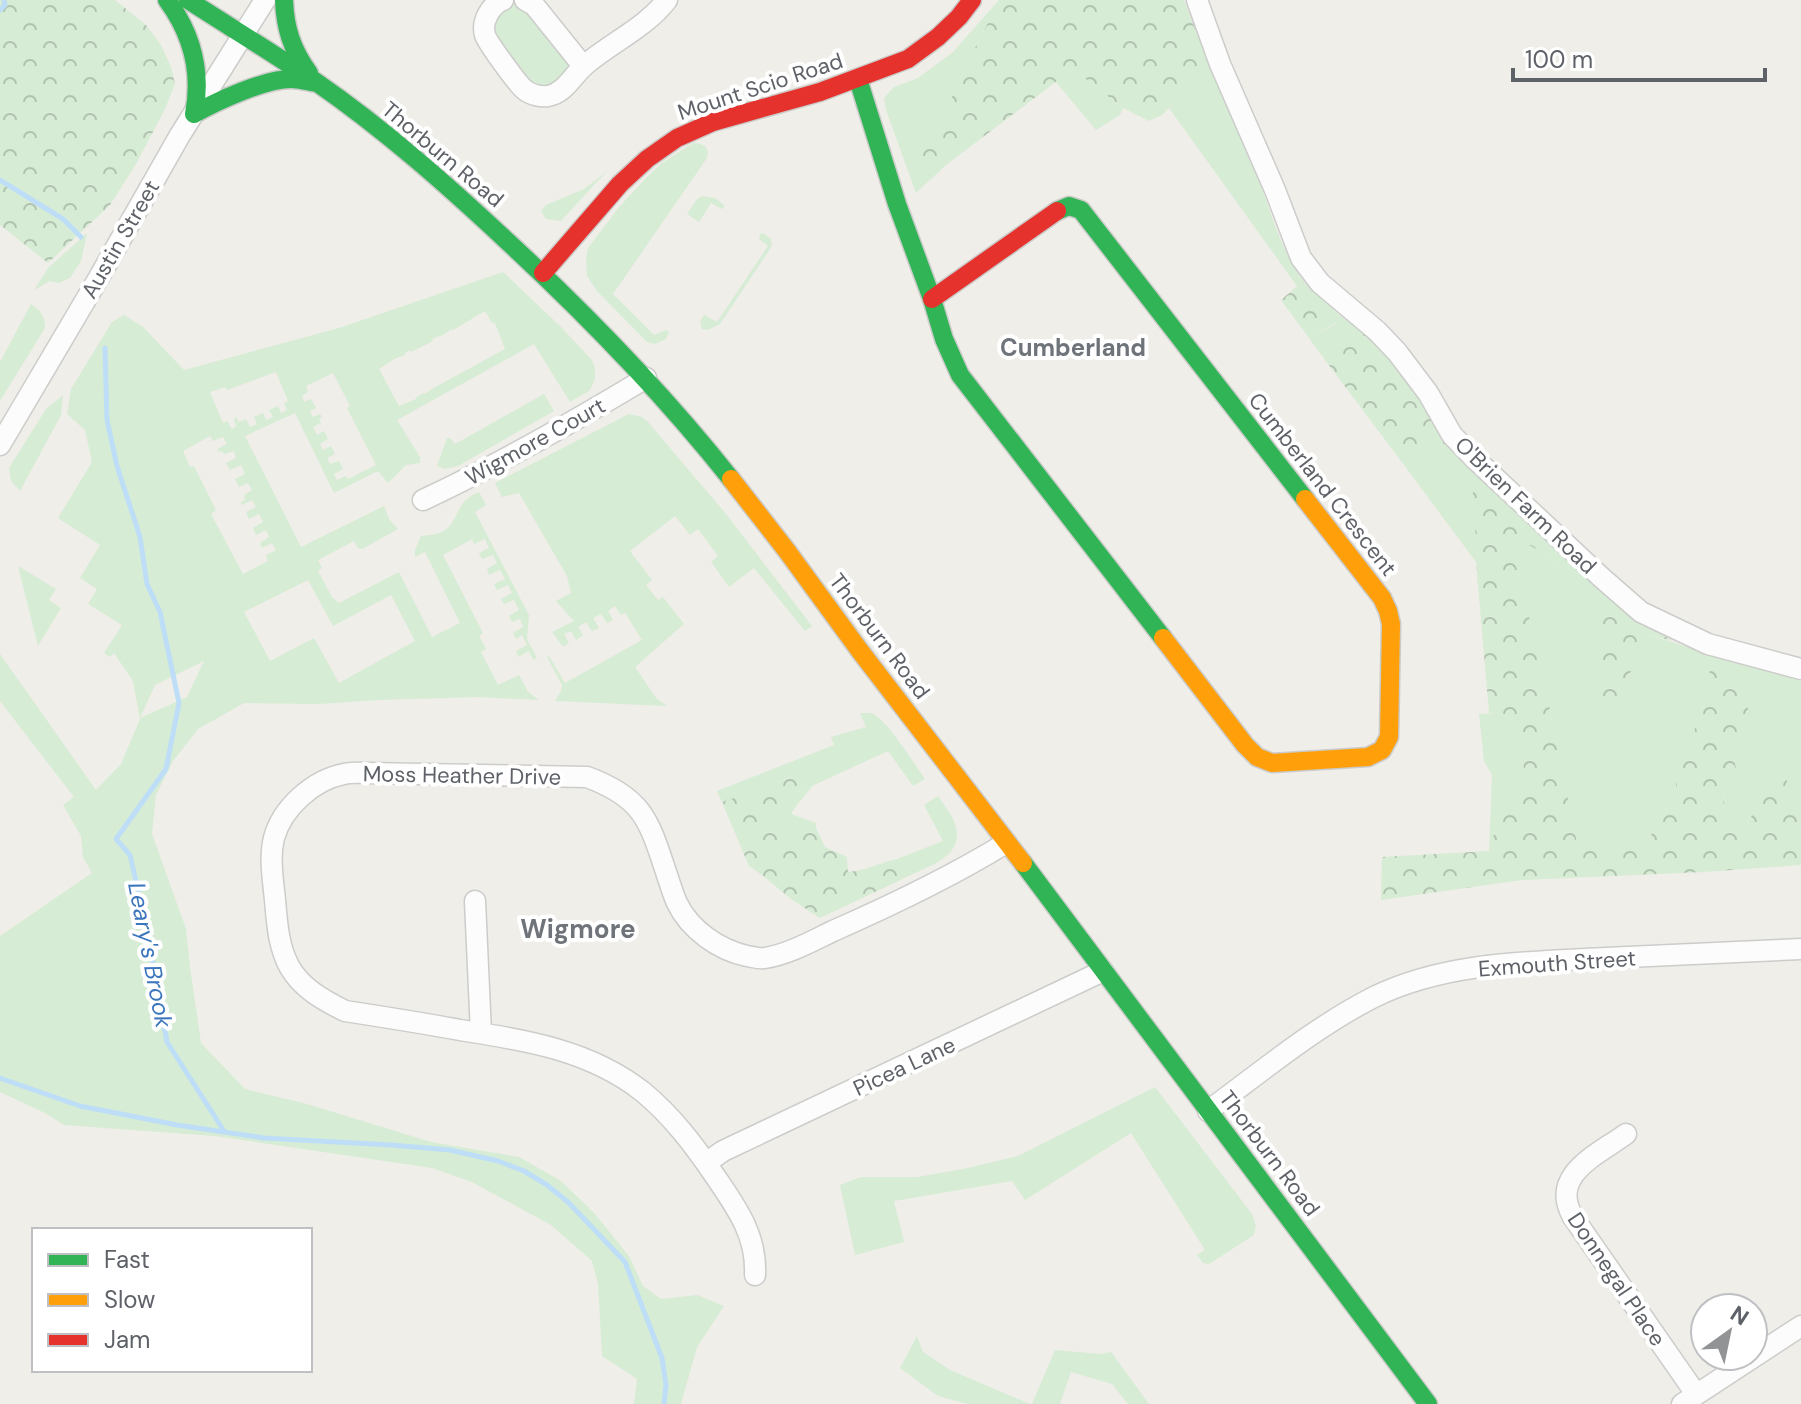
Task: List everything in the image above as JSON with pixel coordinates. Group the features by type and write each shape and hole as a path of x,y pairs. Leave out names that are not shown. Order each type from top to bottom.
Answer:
{"street":[{"path":"167,0 177,12 192,49 198,84 194,114"},
{"name":"Thorburn Road","path":"188,0 317,83 425,166 543,273 646,378 751,505 1428,1404"},
{"name":"Austin Street","path":"0,443 194,114 265,0"},
{"path":"284,0 285,20 295,54 317,83"},
{"path":"503,0 489,11 485,36 523,89 534,95 549,96 562,89 583,66 653,16 667,0"},
{"path":"525,0 534,5 583,66"},
{"name":"Mount Scio Road","path":"543,273 620,184 647,159 677,138 713,122 820,92 908,59 938,37 972,0"},
{"name":"O'Brien Farm Road","path":"1197,0 1220,64 1301,258 1320,283 1397,352 1428,393 1452,435 1641,612 1708,644 1801,669"},
{"path":"194,114 216,102 260,86 290,79 317,83"},
{"name":"Cumberland Crescent","path":"858,79 897,204 950,355 968,387 1253,754 1272,763 1368,757 1387,748 1391,624 1382,598 1081,210 1069,206 1054,212 932,299"},
{"name":"Wigmore Court","path":"423,500 480,473 646,378"},
{"name":"Moss Heather Drive","path":"755,1275 754,1247 745,1222 706,1163 667,1115 615,1073 584,1057 541,1044 345,1011 305,987 289,966 279,939 271,860 275,837 284,817 300,797 320,783 343,774 587,777 609,785 640,809 651,826 677,904 692,925 711,942 737,954 763,959 878,911 976,862 1006,843"},
{"path":"475,901 481,1033"},
{"name":"Exmouth Street","path":"1208,1111 1332,1022 1374,998 1418,981 1517,962 1801,949"},
{"name":"Picea Lane","path":"706,1163 723,1151 1103,971"},
{"name":"Donnegal Place","path":"1626,1134 1574,1173 1567,1186 1566,1202 1689,1399"},
{"path":"1689,1399 1801,1326"}],"green space":[{"path":"0,0 115,0 147,26 161,45 175,84 136,164 110,205 48,263 0,225"},
{"path":"503,0 525,0 583,66 534,95 485,36"},
{"path":"1002,0 944,114 917,149 931,165 946,165 916,193 884,98 894,87 918,78 953,52"},
{"path":"1002,0 1184,0 1210,67 1162,115 1149,121 1123,108 1073,69 946,165 931,166 916,149 944,114"},
{"path":"1210,67 1252,159 1280,238 1303,281 1297,286 1169,108"},
{"path":"1073,69 1123,108 1120,115 1096,130 1056,82"},
{"path":"693,143 705,146 707,158 613,294 654,335 666,330 669,332 666,339 655,344 647,342 597,291 587,276 588,248 645,179 662,163"},
{"path":"606,172 561,221 546,219 541,211 546,205 584,189"},
{"path":"702,196 715,198 725,206 722,209 711,203 699,222 687,214"},
{"path":"87,233 81,261 70,278 59,283 50,281 34,290 48,268"},
{"path":"763,233 771,239 770,249 720,324 708,330 702,329 700,322 704,315 717,322 768,246 759,239"},
{"path":"503,272 592,360 595,379 592,386 570,402 534,344 397,420 420,457 420,463 406,465 388,483 378,471 334,493 295,413 245,436 301,547 384,506 389,519 398,529 362,549 354,541 318,560 322,568 318,571 332,597 339,603 399,572 432,637 460,623 425,552 415,557 415,550 421,536 448,528 465,501 479,492 486,505 475,512 529,615 527,639 537,658 533,660 529,651 518,657 516,651 527,645 522,635 516,639 513,633 523,627 520,619 512,622 509,616 519,610 514,600 504,604 501,599 512,593 508,585 497,590 494,584 505,579 500,570 489,575 487,569 497,563 493,555 482,559 479,553 489,548 485,539 474,544 472,539 443,555 483,633 479,636 486,649 481,652 498,685 519,675 528,692 539,700 478,697 319,704 244,703 198,729 173,761 156,795 152,834 186,929 201,1043 245,1089 307,1104 431,1142 519,1157 561,1181 594,1213 629,1256 643,1286 661,1299 697,1295 724,1306 697,1347 681,1404 634,1404 637,1379 602,1356 598,1284 592,1261 551,1225 472,1182 432,1168 215,1136 64,1125 0,1092 0,936 92,873 83,857 81,836 63,805 74,797 0,701 0,654 96,790 121,764 140,719 133,681 114,653 110,657 104,653 122,625 88,604 97,589 80,578 100,545 58,518 92,462 85,430 67,414 71,389 112,322 124,315 143,327 184,370 339,328","holes":["485,311 495,323 505,349 399,406 379,369","276,372 288,401 284,403 287,410 281,413 278,406 269,410 273,417 266,420 263,413 254,417 257,424 250,427 246,419 239,422 236,417 236,426 232,429 227,421 223,423 210,392 225,387 227,390","333,373 376,465 348,479 346,476 337,480 334,474 343,469 339,461 330,464 327,458 335,454 331,446 323,450 320,444 328,439 324,431 317,435 313,427 321,423 319,419 322,417 320,414 313,417 310,411 316,408 311,399 304,402 302,396 308,392 306,386","210,436 213,441 223,437 227,444 217,449 219,452 234,451 236,458 226,463 230,470 241,465 245,474 235,479 239,487 248,483 252,490 244,495 245,500 241,502 242,505 252,500 256,507 246,512 249,519 259,514 263,522 253,528 256,535 266,530 269,537 260,543 262,548 272,543 276,550 266,555 268,561 243,574 211,514 216,510 183,451","308,580 333,626 391,595 415,641 339,683 314,638 270,661 244,612","204,661 187,697 140,718 155,685"]},
{"path":"1303,281 1338,314 1337,322 1309,338 1281,300"},
{"path":"31,304 42,314 45,328 0,401 0,362"},
{"path":"1338,314 1358,328 1322,356 1309,338 1337,323"},
{"path":"1358,328 1385,352 1409,381 1448,445 1422,455 1410,465 1404,465 1322,356"},
{"path":"544,394 554,411 458,466 445,469 437,466 447,438 455,444"},
{"path":"63,395 61,415 20,491 11,481 9,468 46,409"},
{"path":"629,414 648,422 726,514 812,626 805,631 754,568 729,587 711,562 718,556 698,529 690,535 675,516 630,551 652,580 646,585 658,600 663,597 684,624 635,667 656,698 667,706 555,701 562,685 547,657 565,683 642,640 625,613 621,615 615,606 608,611 613,620 607,623 601,614 593,618 599,628 592,631 586,622 578,627 583,635 576,640 571,631 564,634 569,643 563,647 552,632 574,621 556,601 571,593 567,576 519,493 502,497 495,483"},
{"path":"1448,445 1489,478 1473,516 1476,562 1404,465 1410,465 1422,455"},
{"path":"1489,478 1642,623 1673,641 1645,634 1646,646 1619,688 1611,718 1603,725 1597,702 1597,602 1569,574 1538,550 1516,538 1511,546 1539,656 1578,848 1643,844 1656,829 1670,805 1676,788 1676,774 1691,746 1695,728 1701,723 1702,702 1711,693 1708,677 1715,655 1740,663 1740,678 1749,712 1749,735 1732,749 1736,769 1725,789 1722,824 1746,825 1771,784 1786,778 1801,826 1801,865 1522,880 1381,900 1382,857 1489,851 1504,800 1518,787 1525,774 1515,722 1502,713 1489,713 1473,491 1478,483"},
{"path":"1516,537 1559,566 1597,602 1597,702 1611,718 1619,688 1635,666 1645,634 1715,655 1708,677 1712,693 1702,702 1701,723 1695,729 1692,746 1676,774 1676,788 1670,805 1643,844 1578,849 1539,656 1511,546"},
{"path":"18,566 56,589 49,600 61,608 38,646"},
{"path":"1740,663 1801,679 1801,826 1786,779 1771,784 1746,825 1722,825 1725,789 1736,769 1732,749 1749,712 1740,678"},
{"path":"860,713 873,714 886,725 925,779 913,786 888,751 812,786 798,773 722,802 717,791 834,745 831,737 866,727"},
{"path":"1502,713 1515,722 1525,774 1518,787 1504,800 1489,852 1492,775 1484,761 1479,714"},
{"path":"825,768 825,773 812,786 797,792 774,812 773,825 793,831 816,828 825,847 847,857 848,872 897,859 913,874 820,918 749,866 722,802"},
{"path":"812,786 791,814 816,823 816,828 793,831 773,825 773,814 781,803"},
{"path":"938,796 954,820 956,843 946,856 913,874 897,859 943,841 924,805"},
{"path":"1155,1087 1252,1214 1256,1226 1254,1235 1209,1264 1203,1263 1197,1255 1205,1250 1131,1133 1025,1200 1012,1181 894,1201 904,1242 855,1255 840,1185 861,1177 918,1177 1018,1156"},
{"path":"917,1336 923,1352 950,1370 1030,1404 968,1404 938,1396 900,1368"},
{"path":"1055,1350 1111,1352 1149,1404 1128,1404 1112,1384 1071,1372 1060,1404 1032,1404"}],"waterway":[{"path":"0,10 5,5 4,0"},
{"name":"Leary's Brook","path":"0,180 63,219 81,237"},
{"name":"Leary's Brook","path":"105,348 107,420 117,466 140,537 147,584 160,612 179,703 166,769 116,839 130,855 167,1042 224,1131"},
{"name":"Leary's Brook","path":"0,1078 80,1106 177,1125 264,1138 450,1150 498,1161 524,1171 568,1202 625,1262 662,1358 666,1385 664,1404"}],"traffic: fast":[{"path":"167,0 183,26 193,54 197,84 194,114"},
{"path":"188,0 341,100 438,178 595,326 651,385 731,479"},
{"path":"284,0 290,38 309,73"},
{"path":"194,114 228,97 268,83 291,79 317,83"},
{"path":"858,79 897,204 944,339 960,375 1163,638"},
{"path":"1057,211 1069,206 1081,210 1305,499"},
{"path":"1023,863 1428,1404"}],"traffic: slow":[{"path":"731,479 1023,863"},
{"path":"1163,638 1257,757 1272,763 1368,757 1382,750 1389,737 1391,624 1388,611 1382,598 1305,499"}],"traffic: jam":[{"path":"543,273 620,184 647,159 677,138 713,122 820,92 908,59 938,37 972,0"},
{"path":"932,299 1057,211"}],"district":[{"name":"Cumberland","path":"1073,348"},
{"name":"Wigmore","path":"578,929"}]}
